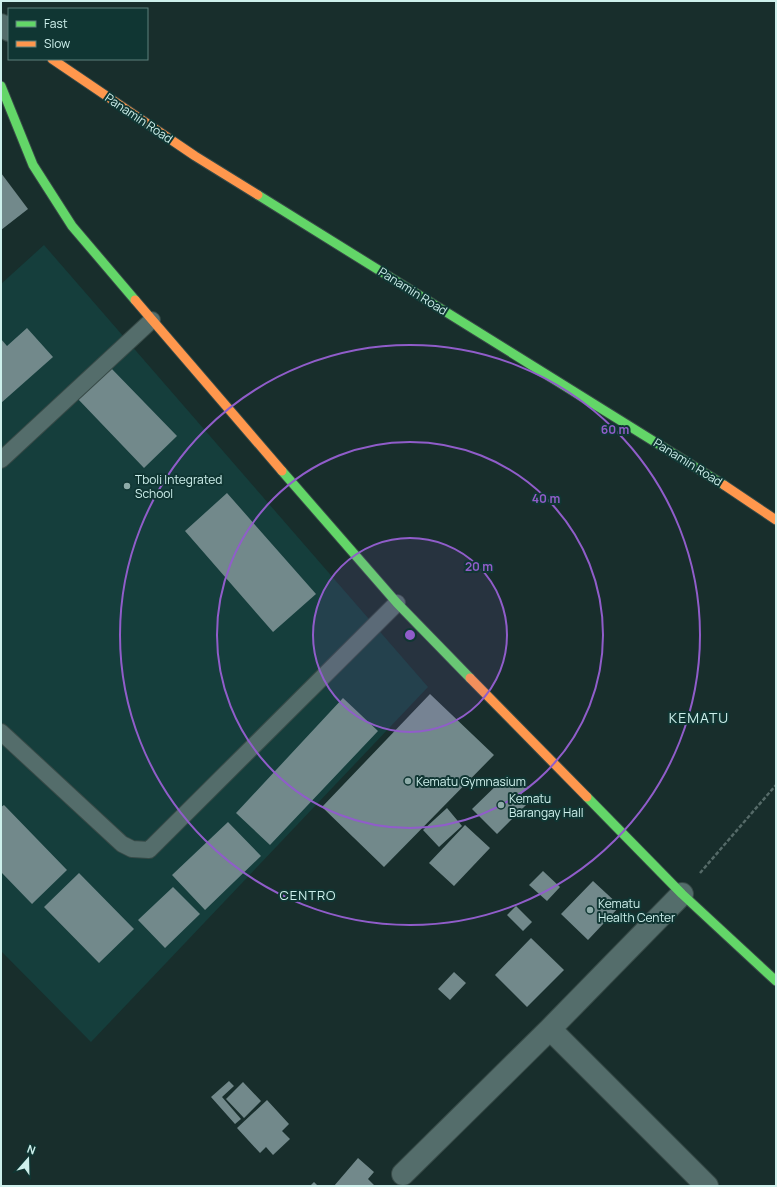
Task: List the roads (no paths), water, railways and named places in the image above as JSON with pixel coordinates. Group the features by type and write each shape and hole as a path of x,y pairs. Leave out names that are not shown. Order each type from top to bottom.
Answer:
{"street":[{"name":"Panamin Road","path":"53,60 195,156 723,484 776,520"},
{"path":"1,86 8,108 33,165 72,226 397,603 682,894 776,981"},
{"path":"404,1174 550,1029 682,894"},
{"path":"550,1029 707,1186"}],"lane":[{"path":"1,460 152,320"},
{"path":"1,732 122,844 132,849 149,850 397,603"}],"place":[{"name":"Tboli Integrated School","path":"127,486"},
{"name":"Kematu Gymnasium","path":"408,781"},
{"name":"Kematu Barangay Hall","path":"501,805"},
{"name":"Kematu Health Center","path":"590,910"}],"district":[{"name":"KEMATU","path":"699,717"},
{"name":"CENTRO","path":"308,895"}]}
